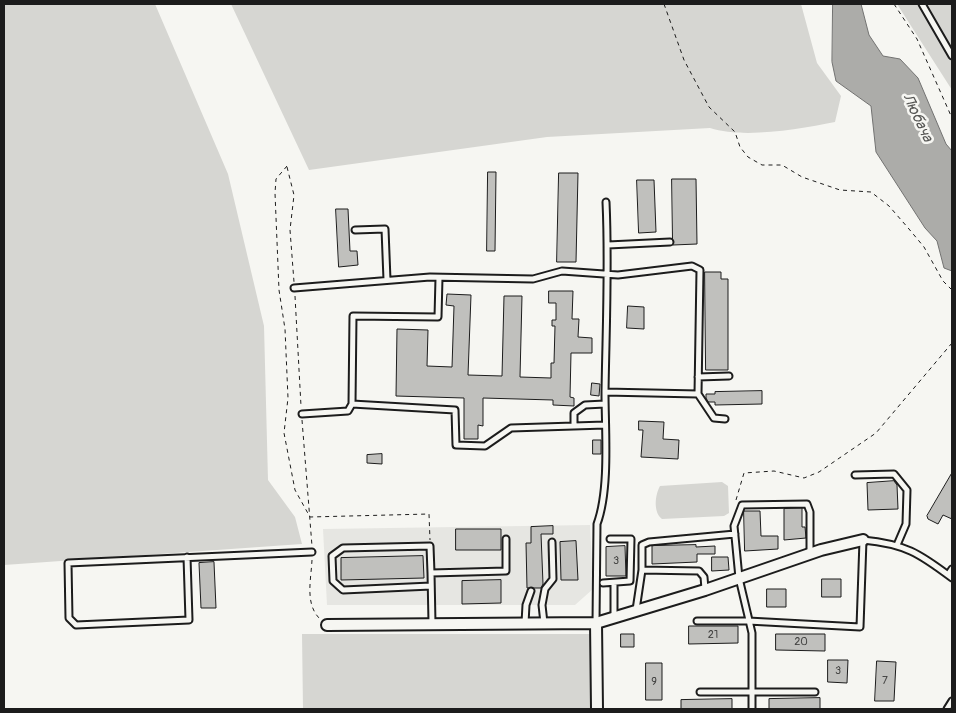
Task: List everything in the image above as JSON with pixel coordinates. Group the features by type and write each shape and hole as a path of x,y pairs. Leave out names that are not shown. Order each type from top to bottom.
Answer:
{"street":[{"path":"327,625 432,623 596,624 636,610 706,590 810,554 862,540"},
{"path":"596,624 598,709"}],"lane":[{"path":"922,4 952,56"},
{"path":"596,624 597,524 602,510 605,425 606,273 608,245 606,202"},
{"path":"355,230 385,229 387,280"},
{"path":"608,245 670,242"},
{"path":"294,288 387,280 439,278 533,279 562,271 618,275 692,266 700,270 698,394 714,418 725,419"},
{"path":"302,414 348,411 352,404 353,316 438,317 439,278"},
{"path":"698,377 729,376"},
{"path":"605,392 698,394"},
{"path":"352,404 455,410 456,446 485,446 511,428 605,425"},
{"path":"574,426 574,413 585,405 605,404"},
{"path":"855,476 894,474 907,490 906,524 898,545"},
{"path":"752,709 752,633 739,578 734,526 742,504 806,504 810,512 810,554"},
{"path":"636,610 642,570 642,545 649,542 735,534"},
{"path":"431,574 506,571 506,539"},
{"path":"603,583 614,584 630,581 631,539 610,539"},
{"path":"697,621 748,621 860,626 862,540 898,545 923,557 950,577 952,569"},
{"path":"544,623 542,605 546,589 553,579 552,542"},
{"path":"431,586 343,590 334,580 332,556 343,548 430,546 432,623"},
{"path":"187,557 189,620 76,625 69,618 68,563 187,557 312,552"},
{"path":"642,570 699,570 704,577 706,590"},
{"path":"614,584 614,618"},
{"path":"525,623 526,606 531,591"},
{"path":"700,692 815,692"},
{"path":"947,709 952,701"}],"path":[{"path":"664,4 684,60 709,107 735,132 740,147 748,156 762,165 782,165 802,177 840,190 871,192 889,206 909,228 924,247 943,281 952,290"},
{"path":"894,4 917,39 949,115 952,118"},
{"path":"310,517 295,490 284,433 288,398 285,329 279,290 274,193 276,179 287,166 294,195 290,230 302,414 310,517 312,552 310,602 313,611 327,625"},
{"path":"736,501 744,473 774,471 804,478 819,472 876,433 952,343"},
{"path":"310,517 429,514 430,546"}],"shaded area":[{"path":"4,4 155,4 228,174 264,326 268,480 295,517 302,544 4,565"},
{"path":"231,4 801,4 817,63 841,96 835,122 789,130 739,133 710,128 547,137 309,170"},
{"path":"897,4 952,4 952,90"},
{"path":"722,482 728,486 729,513 724,516 662,519 657,512 656,499 660,486"},
{"path":"590,525 593,589 575,605 327,605 323,529"},
{"path":"302,634 593,634 591,709 303,709"}],"water":[{"name":"Любача","path":"833,4 861,4 869,35 883,56 900,59 918,78 946,144 952,151 952,271 944,268 937,241 925,228 876,152 871,106 836,81 832,62"}],"building":[{"path":"488,172 496,172 495,251 487,251"},
{"path":"559,173 578,173 576,262 557,262"},
{"path":"672,179 696,179 697,244 673,245"},
{"path":"637,180 654,180 656,232 639,233"},
{"path":"336,209 348,209 350,251 357,251 358,265 339,267"},
{"path":"705,272 721,272 721,279 728,279 728,370 706,370"},
{"path":"549,291 573,291 572,319 579,319 578,337 592,338 592,353 571,353 570,397 574,398 574,406 553,405 553,400 483,398 483,426 478,425 478,439 464,439 464,398 396,396 397,329 428,330 427,366 452,367 454,306 446,305 447,294 471,295 468,375 502,376 504,296 522,296 520,377 551,378 551,363 554,363 555,326 552,326 552,320 556,320 556,303 549,303"},
{"path":"628,306 644,307 644,329 627,328"},
{"path":"592,383 600,384 599,396 591,395"},
{"path":"762,391 762,404 715,405 715,402 708,402 706,398 706,394 715,394 715,392"},
{"path":"639,421 664,422 663,439 679,440 678,459 641,457 643,430 639,430"},
{"path":"593,440 601,440 601,454 593,454"},
{"path":"382,454 382,464 367,463 367,455"},
{"path":"952,473 952,519 943,515 938,524 928,519 927,516"},
{"path":"894,481 897,485 898,509 868,510 867,483"},
{"path":"802,508 802,527 805,527 806,538 784,540 784,509"},
{"path":"744,511 760,511 761,536 778,536 778,549 745,551"},
{"path":"553,526 553,534 541,534 543,584 541,588 527,588 526,543 531,543 531,527"},
{"path":"456,529 501,529 501,550 456,550"},
{"path":"576,541 578,580 561,580 560,542"},
{"path":"696,545 696,547 715,546 715,554 697,554 697,562 652,564 652,546"},
{"path":"625,546 626,576 606,576 606,547"},
{"path":"423,556 424,578 341,580 341,558"},
{"path":"712,557 728,557 729,570 712,571"},
{"path":"214,562 216,608 201,608 199,563"},
{"path":"822,579 841,579 841,597 822,597"},
{"path":"501,580 501,603 462,604 462,581"},
{"path":"767,589 786,589 786,607 767,607"},
{"path":"689,626 738,626 738,643 689,644"},
{"path":"621,634 634,634 634,647 621,647"},
{"path":"776,634 825,634 825,651 776,650"},
{"path":"828,660 848,660 847,683 828,682"},
{"path":"877,661 896,662 894,701 875,701"},
{"path":"646,663 662,663 662,700 646,700"},
{"path":"820,698 820,709 769,709 769,699"},
{"path":"732,699 732,709 681,709 681,700"}]}
